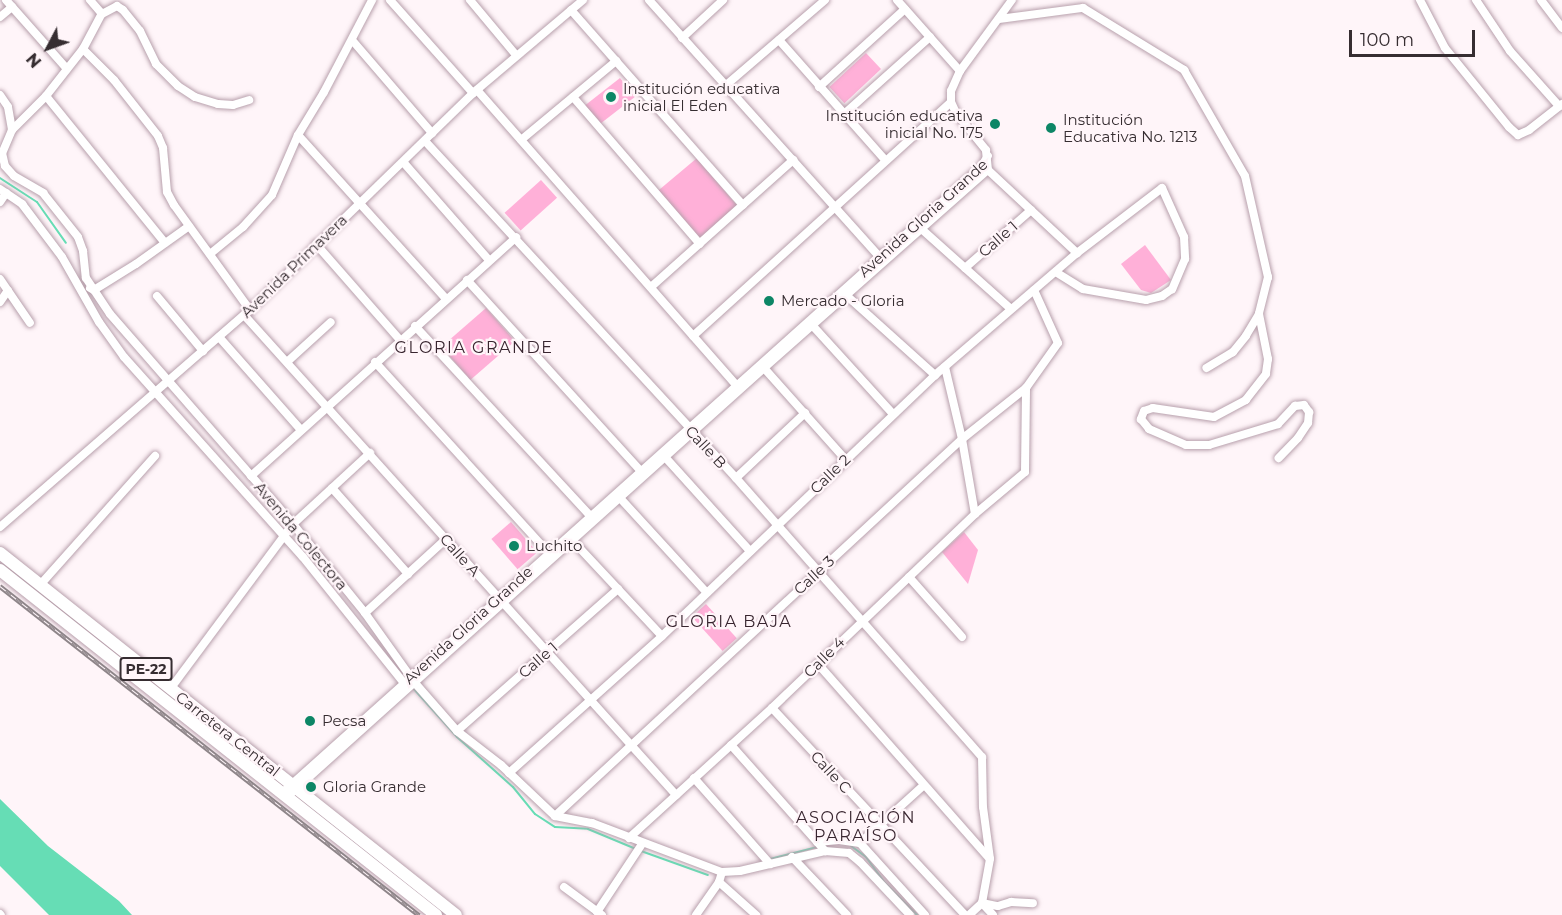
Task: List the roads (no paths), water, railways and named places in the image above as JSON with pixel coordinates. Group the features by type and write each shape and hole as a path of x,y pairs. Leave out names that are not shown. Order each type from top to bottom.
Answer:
{"highway":[{"name":"Carretera Central","path":"0,554 171,688 436,915"},
{"name":"Carretera Central","path":"2,576 456,915"}],"street":[{"path":"90,0 102,14"},
{"path":"210,254 243,227 272,195 298,135 372,0"},
{"path":"390,0 521,140 738,387"},
{"path":"471,0 516,55"},
{"name":"Avenida Primavera","path":"0,527 247,312 316,244 404,163 475,91 583,0"},
{"path":"649,0 881,259"},
{"path":"682,38 723,0"},
{"path":"725,86 825,0"},
{"path":"897,0 904,4 960,70"},
{"path":"988,156 951,102 953,82 1011,0"},
{"path":"1420,0 1445,48 1518,135 1529,130 1561,105 1510,51 1476,0"},
{"path":"1541,0 1562,28"},
{"path":"0,17 9,4 68,69"},
{"path":"819,87 904,4"},
{"path":"12,130 46,96 68,69 83,49 102,14 117,6 140,31 156,64 172,81 195,97 233,105 249,100"},
{"path":"999,19 1083,8 1184,70 1245,176 1268,278 1259,314 1246,336 1233,352 1206,369"},
{"path":"571,10 743,205"},
{"path":"843,115 930,36"},
{"path":"352,40 432,133"},
{"path":"779,40 885,160"},
{"name":"Calle A","path":"83,49 114,80 158,136 163,148 167,192 247,312 286,362 676,795"},
{"path":"521,140 616,61"},
{"path":"0,95 8,107 12,130"},
{"path":"46,96 165,243"},
{"path":"573,97 700,244"},
{"path":"693,336 951,102"},
{"name":"Avenida Colectora","path":"12,130 2,153 5,166 14,176 43,193 78,237 84,251 86,278 110,314 293,524 365,613 413,679 457,731 509,773 555,816"},
{"path":"298,135 446,299"},
{"name":"Calle B","path":"425,141 736,478 982,757 983,807 990,859"},
{"name":"Avenida Gloria Grande","path":"290,790 501,600 549,553 620,498 691,430 881,259 988,170 988,156"},
{"name":"Avenida Gloria Grande","path":"919,227 981,167 988,156"},
{"path":"651,287 793,160"},
{"path":"404,163 489,260"},
{"path":"988,170 1077,253"},
{"name":"Calle 2","path":"509,773 662,636 935,375 1077,253 1162,188 1184,237 1185,259 1172,289 1162,296 1146,300 1083,289 1056,272"},
{"path":"0,202 3,191"},
{"name":"Avenida Colectora","path":"3,191 22,204 62,257 124,357 303,557 403,682"},
{"name":"Calle 1","path":"965,268 1031,210"},
{"path":"74,279 94,290 189,226"},
{"path":"919,227 1011,309"},
{"path":"251,477 328,409 375,362 516,237"},
{"path":"316,244 400,340"},
{"name":"Avenida Gloria Grande","path":"738,387 764,368 846,295 881,259"},
{"path":"0,279 30,323"},
{"path":"467,280 640,471"},
{"path":"0,302 8,290"},
{"name":"Calle 3","path":"555,816 962,439 1026,388 1058,343 1035,290"},
{"path":"846,295 935,375"},
{"path":"157,296 203,351"},
{"path":"1259,314 1268,359 1266,374 1246,400 1233,410 1214,417 1154,408 1144,411 1141,419 1149,429 1186,445 1209,445 1278,424 1295,406 1304,405 1308,412 1308,423 1299,438 1279,458"},
{"path":"286,362 331,322"},
{"path":"812,325 892,414"},
{"path":"416,326 593,519"},
{"path":"219,337 302,430"},
{"path":"375,362 549,553"},
{"path":"945,367 962,439 975,514"},
{"path":"764,368 845,459"},
{"name":"Calle 4","path":"629,838 772,708 862,620 1027,467 1026,388"},
{"path":"736,478 805,413"},
{"name":"Avenida Gloria Grande","path":"501,600 573,541 640,471 691,430"},
{"path":"171,688 293,524 370,453"},
{"path":"40,585 155,456"},
{"path":"665,457 750,552"},
{"path":"332,488 408,574"},
{"path":"620,498 706,592"},
{"path":"365,613 446,539"},
{"path":"573,541 662,636"},
{"path":"909,577 962,637"},
{"name":"Calle 1","path":"457,731 618,589"},
{"path":"818,664 990,859 982,903 967,915"},
{"name":"Avenida Gloria Grande","path":"290,790 403,682 413,679"},
{"name":"Calle C","path":"772,708 967,915"},
{"path":"731,745 825,851"},
{"path":"694,778 770,864"},
{"path":"860,843 924,785"},
{"path":"555,816 592,822 642,844 722,872 825,851 849,853 910,915"},
{"path":"817,842 839,840 860,843 925,915"},
{"path":"564,888 599,913 642,844"},
{"path":"792,857 847,915"},
{"path":"696,915 719,882 722,872"},
{"path":"719,882 756,915"},
{"path":"982,903 998,906 1011,902 1033,903"},
{"path":"982,903 993,915"}],"waterway":[{"path":"0,178 37,202 66,243"},
{"path":"413,688 457,737 513,787 535,814 555,827 588,829 636,849"},
{"path":"851,846 866,857 885,883 917,915"},
{"path":"770,859 817,847"},
{"path":"641,851 708,875"}],"railway":[{"path":"0,586 419,915"}],"place":[{"name":"Institución educativa inicial El Eden","path":"611,97"},
{"name":"Institución educativa inicial No. 175","path":"995,124"},
{"name":"Institución Educativa No. 1213","path":"1051,128"},
{"name":"Mercado - Gloria","path":"769,301"},
{"name":"Luchito","path":"514,546"},
{"name":"Pecsa","path":"310,721"},
{"name":"Gloria Grande","path":"311,787"}],"district":[{"name":"GLORIA GRANDE","path":"474,348"},
{"name":"GLORIA BAJA","path":"729,622"},
{"name":"ASOCIACIÓN PARAÍSO","path":"856,827"}]}
